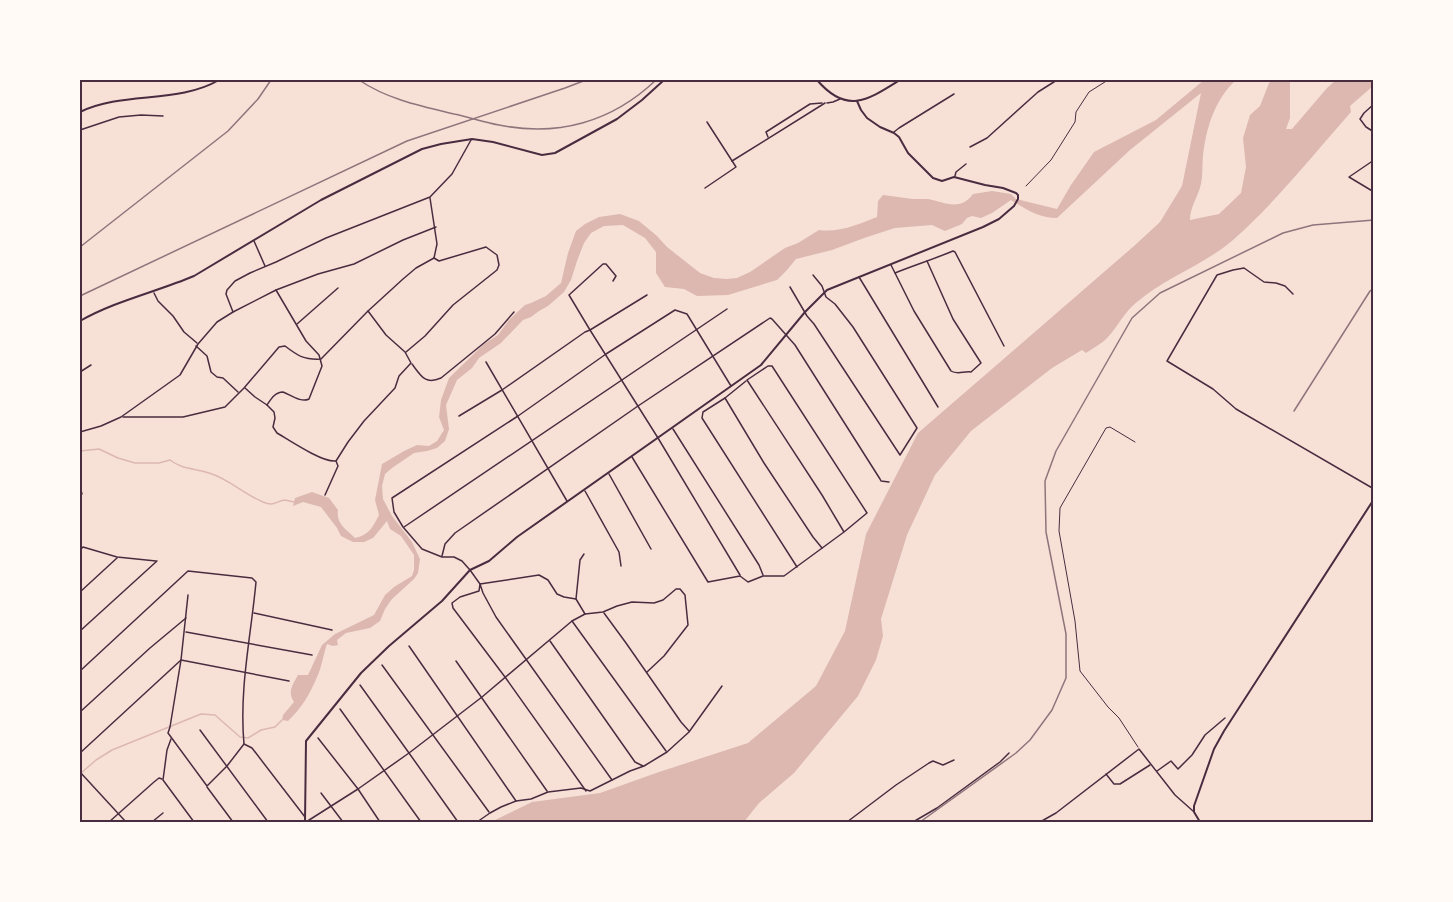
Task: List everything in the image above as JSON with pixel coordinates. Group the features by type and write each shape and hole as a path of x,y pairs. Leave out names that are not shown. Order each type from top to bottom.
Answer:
{"street":[{"path":"80,112 108,102 186,92 219,80"},
{"path":"80,321 194,276 321,200 423,149 472,139 548,155 562,150 617,119 664,80"},
{"path":"817,80 840,99 857,101 866,99 900,80"},
{"path":"969,147 987,138 1038,92 1057,80"},
{"path":"894,133 954,94"},
{"path":"769,138 766,132 810,104 833,102 840,99"},
{"path":"305,821 306,741 361,673 442,601 470,570 489,561 517,537 761,364 805,312 830,288 983,227 999,219 1014,206 1018,195 1003,188 954,177 942,182 933,178 908,153 899,137 867,118 857,101"},
{"path":"732,160 825,103"},
{"path":"1374,104 1360,118 1366,127 1374,132"},
{"path":"80,130 119,117 163,116"},
{"path":"705,188 736,167 707,122"},
{"path":"233,312 227,299 227,290 236,281 326,238 430,197 452,174 472,139"},
{"path":"1374,160 1349,177 1374,192"},
{"path":"954,177 956,172 966,164"},
{"path":"120,417 183,417 225,407 279,346 285,346 299,357 311,360 321,359 368,311 416,268 434,258 437,244 436,227 430,197"},
{"path":"80,432 120,417 180,375 197,345 217,322 233,312 276,290 318,274 354,264 436,227"},
{"path":"253,240 265,266"},
{"path":"405,352 425,336 453,305 496,270 499,265 497,255 486,247 447,260 438,261 434,258"},
{"path":"895,273 955,252 1004,346"},
{"path":"891,265 914,311 951,371 971,372 981,363 953,319 927,261"},
{"path":"613,281 616,276 606,264 603,264 569,295 740,576 748,582 763,576 784,576 798,567 867,513 773,367 768,366 747,380 726,398 703,412 702,418 798,567"},
{"path":"1293,294 1285,286 1264,282 1244,268 1216,275 1167,361 1213,389 1236,409 1374,489"},
{"path":"790,287 900,455 917,428 853,327 836,304 826,297 813,275"},
{"path":"858,276 938,407"},
{"path":"297,325 338,288"},
{"path":"267,405 279,392 302,401 309,399 322,366 321,359 306,341 276,290"},
{"path":"153,292 184,332 207,356 210,371 217,377 223,378 239,393"},
{"path":"459,416 502,390 585,332 592,330 646,295"},
{"path":"403,527 727,309"},
{"path":"612,780 525,660 496,617 480,584 470,570 462,561 454,557 442,557 422,549 403,527 394,512 392,498 675,310 687,314 731,387"},
{"path":"368,311 386,335 405,352 424,379 432,382 441,378 495,334 514,312"},
{"path":"442,557 449,537 770,318 795,345 880,479 889,482"},
{"path":"486,362 568,502"},
{"path":"325,495 338,466 336,461 348,442 395,388 399,376 411,363"},
{"path":"80,372 91,364"},
{"path":"747,380 844,532"},
{"path":"244,388 274,412 273,427 277,433 331,462 336,461"},
{"path":"724,392 764,463 822,548"},
{"path":"673,428 759,565 763,576"},
{"path":"632,457 708,582 740,576"},
{"path":"609,473 651,549"},
{"path":"80,487 82,494"},
{"path":"585,490 619,552 621,566"},
{"path":"1194,812 1194,806 1214,749 1224,731 1374,499"},
{"path":"80,550 82,547 117,557 157,561 80,631"},
{"path":"584,554 580,560 576,599 585,614"},
{"path":"80,592 117,557"},
{"path":"80,671 188,571 252,578 256,582 244,671 242,700 244,744 207,786"},
{"path":"480,584 539,575 548,580 557,594 576,599"},
{"path":"480,584 479,591 460,597 452,603 452,606 586,791"},
{"path":"305,821 331,807 410,753 482,697 572,621 585,614 603,612 632,602 654,603 663,600 676,589 680,590 685,595 688,625 664,657 646,672"},
{"path":"188,595 181,660 168,733 233,822"},
{"path":"253,612 332,630"},
{"path":"603,612 689,732"},
{"path":"80,712 186,618"},
{"path":"572,621 666,752"},
{"path":"184,631 312,655"},
{"path":"549,639 635,762 644,766"},
{"path":"409,646 516,801"},
{"path":"181,660 289,681"},
{"path":"80,753 181,660"},
{"path":"456,661 548,792"},
{"path":"382,665 490,813"},
{"path":"360,685 458,822"},
{"path":"477,822 516,801 531,799 548,792 594,790 644,766 666,752 689,732 722,686"},
{"path":"340,709 421,822"},
{"path":"1157,771 1171,761 1178,769 1192,755 1205,735 1225,718"},
{"path":"200,730 268,822"},
{"path":"163,780 171,738"},
{"path":"318,738 358,789 380,822"},
{"path":"244,744 252,748 305,821"},
{"path":"1040,822 1056,813 1139,749 1175,795 1194,812 1200,822"},
{"path":"913,822 946,802 1009,753"},
{"path":"847,822 929,763 933,761 943,765 954,759"},
{"path":"1105,774 1114,784 1120,784 1151,764"},
{"path":"80,772 126,822"},
{"path":"109,822 159,778 163,780 194,822"},
{"path":"321,793 343,822"},
{"path":"152,822 163,813"}],"lane":[{"path":"1026,186 1051,160 1075,122 1076,112 1089,92 1108,80"},
{"path":"1135,442 1110,427 1106,428 1060,508 1059,531 1075,621 1080,671 1119,718 1139,749"}],"shaded area":[{"path":"1204,80 1236,80 1222,96 1209,125 1204,145 1201,184 1190,220 1219,214 1241,193 1246,167 1243,138 1250,115 1260,106 1272,80 1290,80 1290,118 1286,129 1292,129 1336,80 1373,80 1373,86 1350,106 1351,112 1264,210 1233,240 1210,257 1148,293 1129,310 1103,342 1086,353 1082,350 1052,368 971,431 935,475 907,535 881,619 883,636 876,660 858,696 794,773 759,803 744,822 491,822 532,802 600,793 748,743 816,686 845,631 866,534 918,433 1160,222 1182,186 1201,93 1130,150 1057,218 1038,215 1011,200 992,213 981,218 972,216 962,224 945,231 932,225 895,228 832,250 796,259 777,280 728,295 697,296 684,289 665,287 656,273 656,252 645,238 623,225 604,226 591,233 584,243 571,280 564,292 548,306 523,320 501,343 479,358 472,368 457,380 446,405 449,429 445,441 437,448 414,453 385,474 382,486 383,499 392,516 412,542 420,559 418,573 392,599 380,621 370,628 346,633 337,640 338,645 327,644 319,673 308,695 288,721 282,720 283,715 294,702 291,691 294,682 298,675 308,675 322,645 335,634 374,615 385,595 412,576 414,570 414,555 401,536 390,529 387,521 373,538 364,542 353,542 341,536 321,507 303,502 293,506 295,498 312,492 329,498 338,510 340,523 345,529 355,538 367,533 379,515 375,500 382,464 417,445 429,446 437,441 444,430 439,417 441,400 449,378 484,344 498,335 509,320 525,305 546,296 561,283 576,231 585,224 599,217 620,214 639,221 700,273 714,278 727,279 737,278 750,272 785,248 819,230 841,229 877,217 878,201 883,195 957,204 968,200 973,194 992,191 1011,194 1016,199 1057,209 1094,152 1156,120"}],"waterway":[{"path":"80,451 99,449 135,463 159,463 170,460 184,467 216,476 267,503 273,504 285,500 294,502"},
{"path":"80,774 112,750 201,714 215,715 240,737 248,738 261,730 275,727 282,720"},
{"path":"80,795 80,800"}],"railway":[{"path":"80,247 228,131 258,99 271,80"},
{"path":"359,80 392,97 416,105 499,125 542,129 583,123 603,116 639,94 656,80"},
{"path":"80,296 407,141 586,80"},
{"path":"920,822 1016,753 1030,740 1052,710 1066,678 1066,634 1046,532 1045,481 1056,451 1132,318 1160,293 1283,233 1313,225 1374,220"},
{"path":"1294,411 1374,288"}]}
